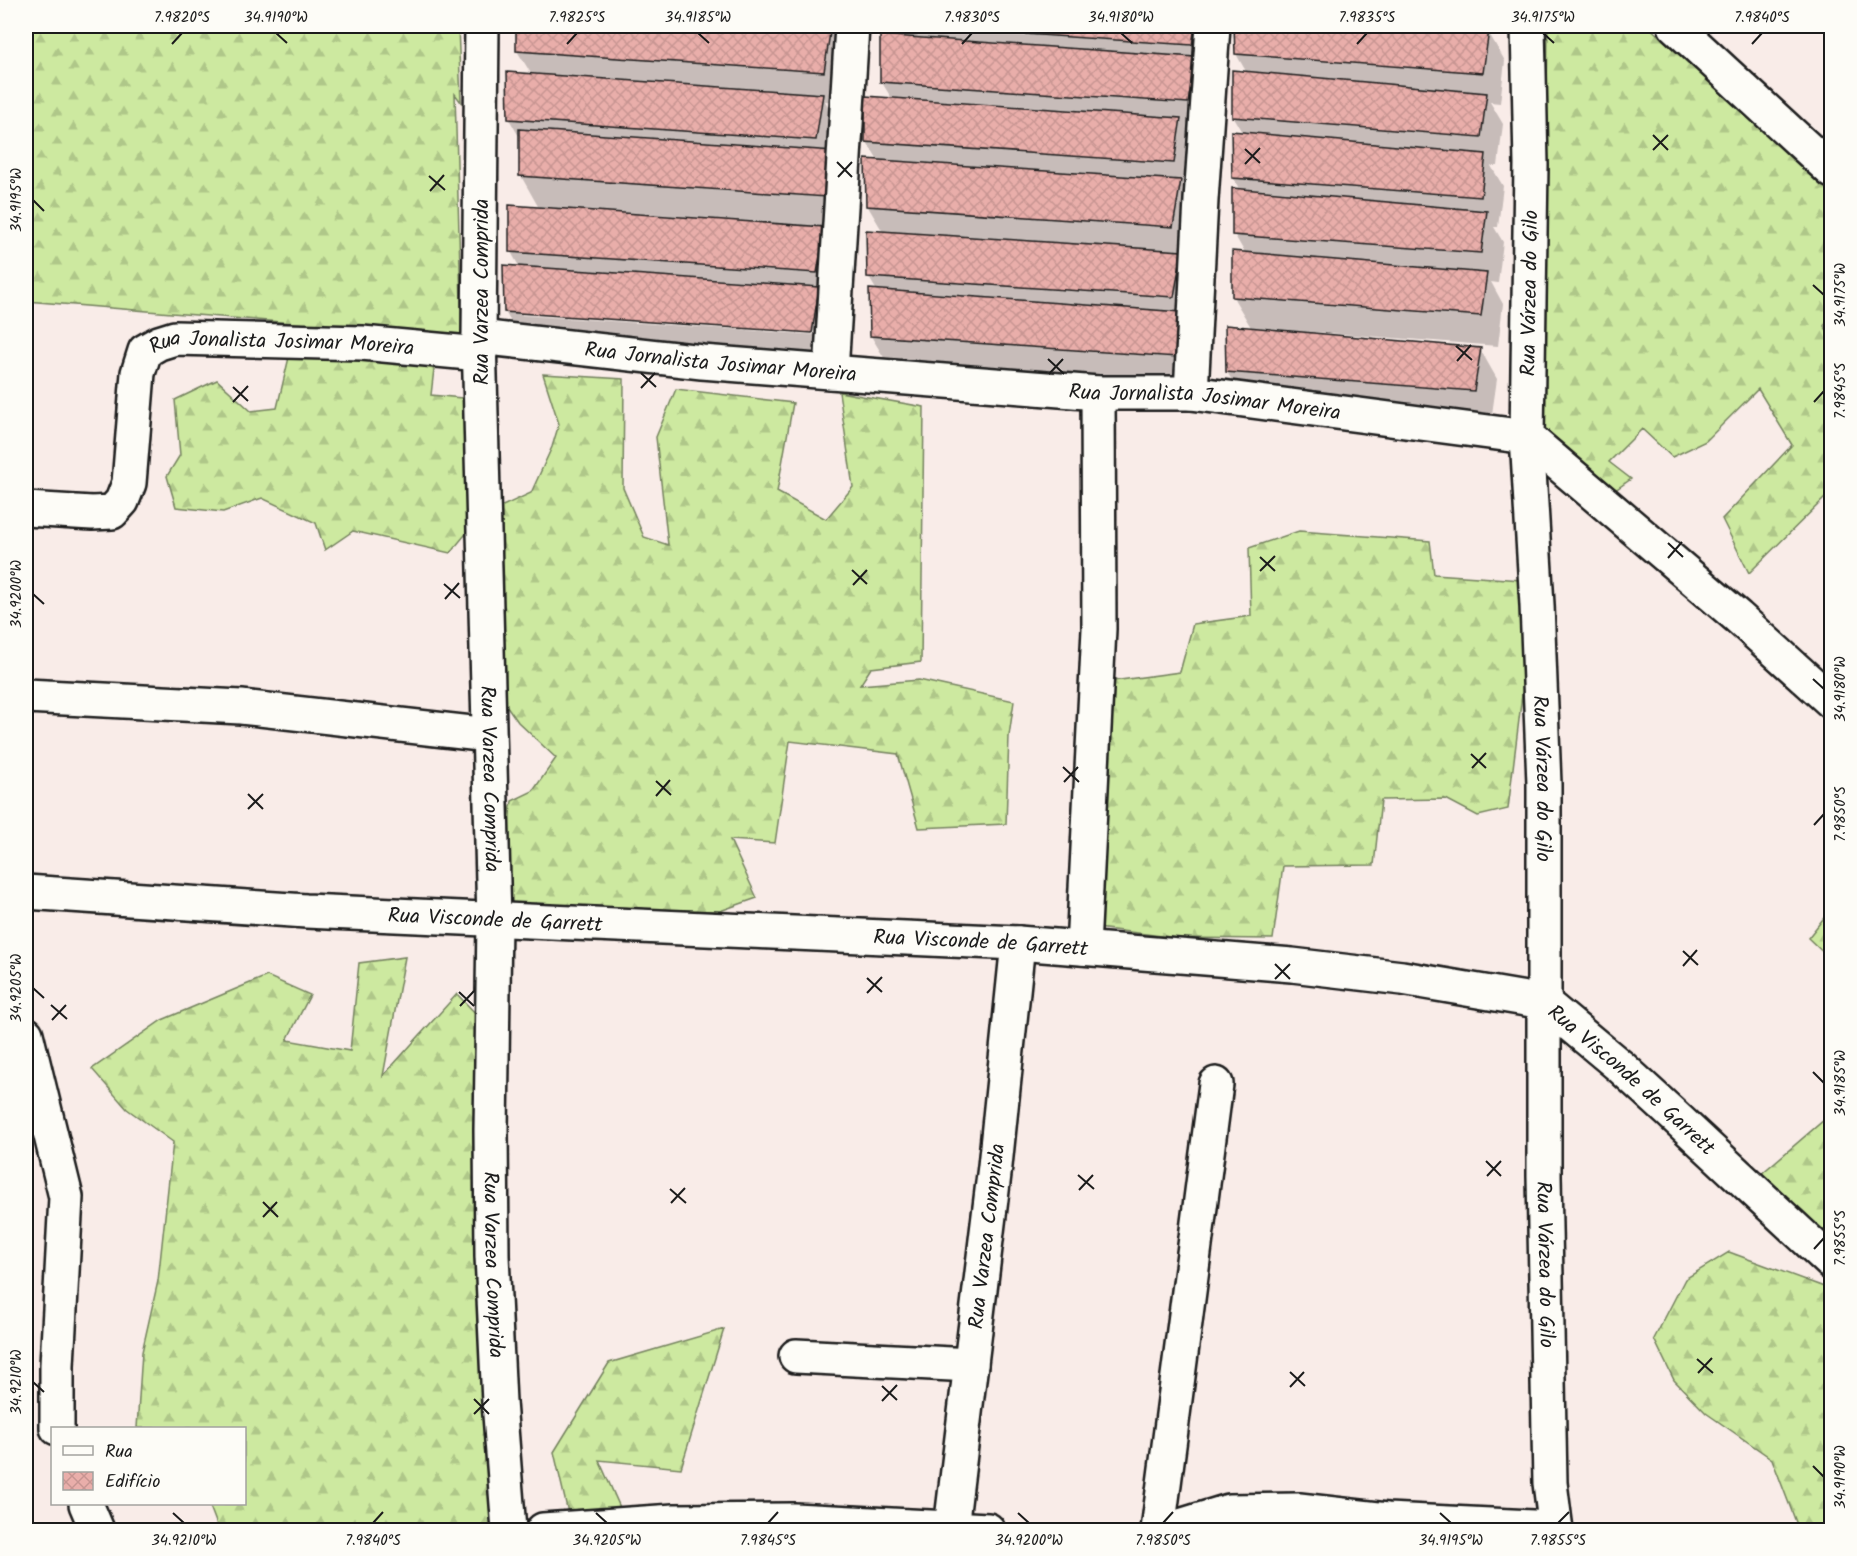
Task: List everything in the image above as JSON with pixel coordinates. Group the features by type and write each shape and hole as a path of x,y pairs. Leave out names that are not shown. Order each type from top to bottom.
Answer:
{"street":[{"name":"Rua Varzea Comprida","path":"482,26 479,345 495,921 491,1130 492,1256 499,1402 509,1530"},
{"path":"831,372 852,26"},
{"path":"1191,393 1213,26"},
{"name":"Rua Várzea do Gilo","path":"1528,26 1531,165 1527,437 1544,784 1543,1002 1550,1483 1556,1529"},
{"path":"1675,26 1832,171"},
{"name":"Rua Jonalista Josimar Moreira","path":"26,508 92,513 112,512 122,501 129,483 138,373 145,351 159,343 175,338 479,345"},
{"name":"Rua Jornalista Josimar Moreira","path":"479,345 1098,393 1191,393 1527,437"},
{"path":"1083,948 1099,628 1098,393"},
{"path":"1527,437 1738,617 1832,702"},
{"path":"26,696 241,706 489,735"},
{"name":"Rua Visconde de Garrett","path":"26,892 495,921 1018,943 1292,965 1402,978 1543,1002 1661,1104 1832,1263"},
{"name":"Rua Varzea Comprida","path":"951,1528 996,1166 1018,943"},
{"path":"26,1034 66,1197 57,1365 57,1427"},
{"path":"1158,1530 1216,1084"},
{"path":"796,1356 971,1365"},
{"path":"87,1505 97,1530"},
{"path":"1167,1530 1228,1511 1249,1520 1299,1510 1387,1520 1556,1529"},
{"path":"543,1530 674,1521 730,1520 794,1520 987,1530"}],"green space":[{"path":"26,26 458,26 461,102 455,94 462,337 26,301"},
{"path":"1548,26 1648,26 1831,190 1831,313 1824,326 1832,337 1831,492 1749,573 1722,519 1792,445 1758,389 1706,441 1672,457 1642,429 1609,462 1631,479 1601,500 1542,432"},
{"path":"290,353 435,360 431,395 462,398 482,447 484,512 450,553 353,531 325,550 316,523 262,498 223,512 176,507 167,476 180,455 175,400 217,380 251,411 277,408"},
{"path":"543,374 624,379 623,488 644,537 668,545 656,437 676,389 793,403 777,492 826,519 853,487 839,392 924,407 921,662 871,668 860,685 919,680 1014,701 1009,736 1006,824 919,828 898,754 790,741 775,843 730,840 757,898 720,911 494,907 512,801 533,791 556,758 518,722 502,699 496,509 531,493 552,447 559,424"},
{"path":"1299,531 1430,541 1434,574 1536,581 1508,809 1478,816 1446,799 1381,800 1374,865 1283,866 1273,939 1178,938 1097,928 1113,681 1180,672 1193,624 1251,616 1249,548"},
{"path":"1831,909 1831,960 1808,938"},
{"path":"405,957 383,1076 457,994 478,1016 516,1530 219,1530 209,1505 246,1505 246,1427 137,1427 142,1352 158,1281 173,1142 127,1109 92,1069 162,1020 267,976 310,995 287,1040 350,1051 359,963"},
{"path":"1831,1114 1831,1241 1761,1174"},
{"path":"1729,1252 1824,1287 1831,1294 1831,1530 1799,1530 1772,1459 1706,1413 1674,1380 1654,1339 1685,1279"},
{"path":"724,1329 681,1468 599,1460 630,1530 572,1530 554,1452 609,1363"}],"building":[{"path":"516,26 831,26 824,72 516,51"},
{"path":"904,26 1195,26 1192,45"},
{"path":"1234,26 1442,26 1489,30 1483,73 1235,54"},
{"path":"880,35 1195,57 1188,103 880,82"},
{"path":"1232,70 1487,93 1481,137 1232,117"},
{"path":"507,72 823,94 816,140 508,119"},
{"path":"865,96 1181,118 1174,163 865,142"},
{"path":"519,129 834,151 827,197 519,176"},
{"path":"1231,131 1486,154 1481,197 1232,178"},
{"path":"865,159 1181,180 1173,227 866,206"},
{"path":"1232,188 1487,211 1481,253 1232,235"},
{"path":"509,205 825,227 817,273 509,252"},
{"path":"866,230 1182,251 1174,297 867,277"},
{"path":"1232,251 1487,273 1481,316 1232,297"},
{"path":"503,265 819,287 812,333 504,312"},
{"path":"869,289 1181,312 1177,357 870,336"},
{"path":"1225,325 1481,348 1474,391 1226,372"}]}
